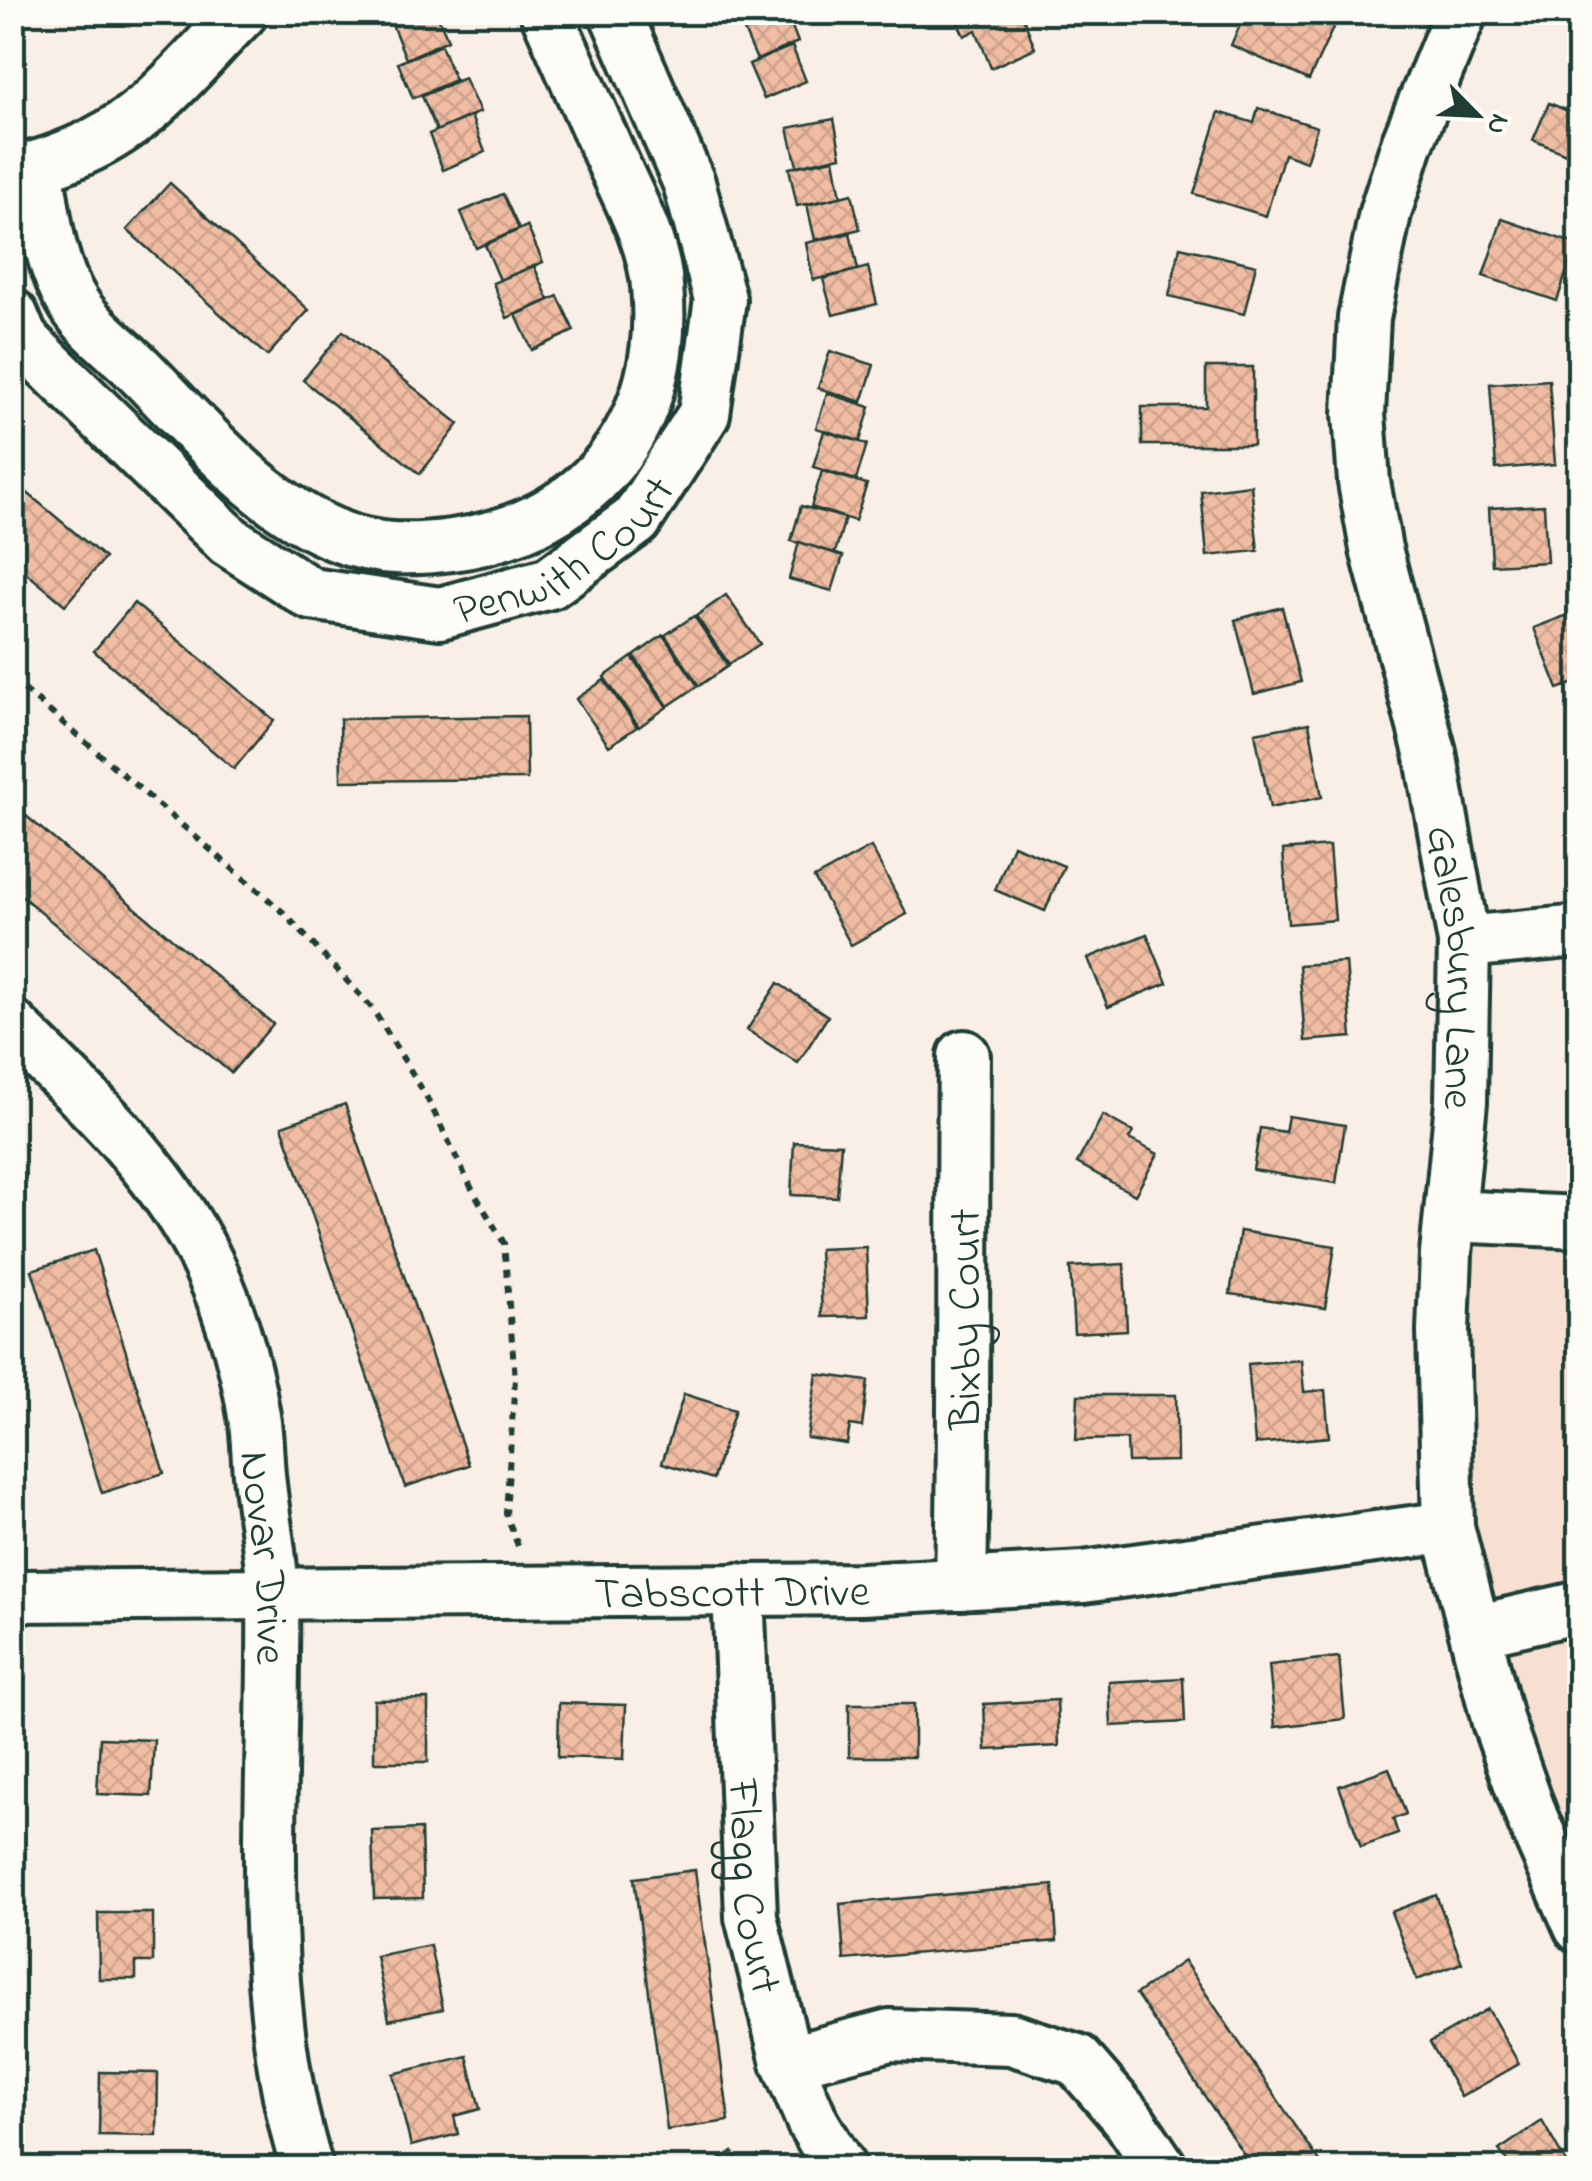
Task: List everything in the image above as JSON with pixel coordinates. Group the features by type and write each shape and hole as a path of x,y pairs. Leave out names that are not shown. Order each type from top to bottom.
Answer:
{"street":[{"path":"25,168 95,145 138,118 175,85 242,12"},
{"name":"Penwith Court","path":"25,168 53,263 75,307 261,490 305,519 342,537 388,549 437,548 506,533 560,507 608,468 626,440 656,366 660,326 657,280 637,216 546,12"},
{"name":"Penwith Court","path":"12,315 22,339 228,541 311,594 440,613 550,583 636,520 704,414 720,300 690,183 615,12"},
{"name":"Galesbury Lane","path":"1462,12 1406,144 1384,212 1364,318 1359,414 1364,482 1376,549 1430,752 1464,942 1461,1102 1444,1331 1448,1526 1498,1722 1580,1927"},
{"path":"1464,942 1580,931"},
{"name":"Novar Drive","path":"12,1026 128,1142 167,1194 200,1248 233,1330 250,1393 273,1592 274,1970 282,2051 307,2168"},
{"name":"Bixby Court","path":"961,1584 965,1434 964,1056"},
{"path":"1450,1216 1580,1222"},
{"name":"Tabscott Drive","path":"12,1596 862,1589 1082,1577 1448,1526"},
{"name":"Flagg Court","path":"738,1590 751,1916 787,2062 813,2123 840,2168"},
{"path":"1475,1631 1580,1607"},
{"path":"787,2062 890,2036 1011,2039 1077,2060 1129,2120 1160,2168"}],"path":[{"path":"12,679 282,912 372,1008 424,1094 504,1244 514,1378 506,1514 518,1546"}],"shaded area":[{"path":"1450,1216 1579,1222 1579,1892 1475,1631"}],"building":[{"path":"415,12 436,12 448,40 406,59 391,22"},
{"path":"728,12 769,12 734,28"},
{"path":"773,12 786,12 798,42 757,60 742,26"},
{"path":"953,12 1021,12 1035,48 991,68 976,30 964,36"},
{"path":"1246,12 1322,12 1337,19 1309,80 1231,45"},
{"path":"441,45 455,80 413,98 398,63"},
{"path":"792,46 806,81 764,99 749,64"},
{"path":"464,78 480,112 437,131 422,96"},
{"path":"1549,103 1575,114 1580,105 1580,160 1533,140"},
{"path":"1258,108 1317,127 1306,162 1284,154 1266,216 1194,194 1219,112 1254,123"},
{"path":"471,116 485,152 443,170 429,134"},
{"path":"834,119 841,156 797,166 788,128"},
{"path":"834,159 841,197 797,206 789,168"},
{"path":"170,183 309,310 267,356 127,230"},
{"path":"503,194 519,229 476,248 461,212"},
{"path":"852,194 860,229 815,240 807,205"},
{"path":"1502,219 1576,244 1557,301 1483,276"},
{"path":"527,226 543,262 500,280 485,245"},
{"path":"850,233 858,270 813,280 806,243"},
{"path":"1180,247 1256,265 1244,314 1169,296"},
{"path":"534,266 549,300 507,318 493,283"},
{"path":"868,267 877,304 833,315 823,279"},
{"path":"558,296 574,331 532,350 516,315"},
{"path":"343,331 459,424 420,474 303,380"},
{"path":"830,351 874,365 862,402 818,388"},
{"path":"1206,367 1253,367 1253,445 1142,445 1142,407 1206,407"},
{"path":"1549,380 1555,464 1496,469 1490,384"},
{"path":"827,393 870,407 860,441 816,428"},
{"path":"824,431 867,444 856,480 813,467"},
{"path":"822,471 867,484 855,521 811,507"},
{"path":"12,480 105,558 65,605 12,561"},
{"path":"1251,485 1258,551 1207,556 1201,491"},
{"path":"1544,505 1547,562 1492,565 1489,508"},
{"path":"801,506 845,518 835,553 791,541"},
{"path":"799,542 843,556 832,591 789,579"},
{"path":"726,595 760,644 729,664 696,616"},
{"path":"134,603 274,720 234,769 94,651"},
{"path":"1282,607 1301,682 1254,694 1235,620"},
{"path":"1580,610 1580,681 1558,689 1534,628"},
{"path":"694,616 728,666 699,686 665,635"},
{"path":"663,635 698,686 668,706 634,656"},
{"path":"632,657 667,707 639,727 604,677"},
{"path":"604,680 637,727 609,746 576,699"},
{"path":"526,716 527,779 341,781 340,719"},
{"path":"1309,723 1322,797 1270,808 1255,733"},
{"path":"12,804 273,1024 231,1073 12,888"},
{"path":"1013,845 1064,866 1045,911 995,890"},
{"path":"1329,846 1335,920 1288,924 1283,850"},
{"path":"871,847 907,914 851,945 814,878"},
{"path":"1147,934 1167,983 1108,1007 1088,958"},
{"path":"1346,962 1352,1037 1305,1041 1299,965"},
{"path":"778,983 828,1016 798,1063 747,1030"},
{"path":"345,1104 469,1465 405,1487 282,1126"},
{"path":"1103,1115 1133,1132 1129,1139 1158,1154 1135,1195 1077,1163"},
{"path":"1288,1116 1345,1125 1336,1183 1253,1170 1260,1128 1285,1132"},
{"path":"794,1142 841,1144 837,1197 791,1195"},
{"path":"1240,1231 1335,1246 1325,1308 1230,1294"},
{"path":"866,1247 869,1316 822,1317 819,1249"},
{"path":"94,1250 164,1473 102,1493 32,1270"},
{"path":"1124,1264 1127,1330 1074,1333 1070,1267"},
{"path":"1301,1360 1304,1392 1325,1390 1329,1437 1255,1444 1248,1364"},
{"path":"817,1374 868,1381 862,1427 850,1425 847,1444 807,1438"},
{"path":"684,1394 735,1410 713,1479 662,1463"},
{"path":"1078,1395 1176,1395 1177,1461 1128,1462 1127,1439 1076,1440"},
{"path":"1339,1657 1345,1719 1275,1727 1269,1665"},
{"path":"1183,1678 1185,1722 1111,1726 1109,1682"},
{"path":"428,1699 428,1762 374,1762 374,1700"},
{"path":"1057,1700 1059,1746 986,1750 984,1704"},
{"path":"559,1703 626,1705 624,1759 558,1757"},
{"path":"849,1704 914,1704 914,1757 849,1757"},
{"path":"100,1738 154,1740 151,1796 97,1794"},
{"path":"1389,1768 1406,1814 1393,1819 1398,1834 1361,1847 1339,1786"},
{"path":"421,1829 423,1898 374,1899 372,1831"},
{"path":"695,1870 729,2121 667,2130 634,1878"},
{"path":"1053,1885 1057,1941 844,1960 840,1904"},
{"path":"1436,1895 1462,1963 1417,1980 1391,1912"},
{"path":"98,1913 153,1913 153,1962 136,1962 136,1979 99,1979"},
{"path":"430,1945 443,2009 389,2020 376,1956"},
{"path":"1184,1961 1324,2168 1253,2168 1136,1994"},
{"path":"1488,2009 1519,2064 1461,2097 1430,2042"},
{"path":"467,2056 480,2109 454,2116 458,2134 411,2146 393,2074"},
{"path":"100,2072 158,2073 157,2136 99,2135"},
{"path":"1542,2121 1569,2168 1512,2168 1499,2150"},
{"path":"733,2152 742,2168 703,2168"}]}
